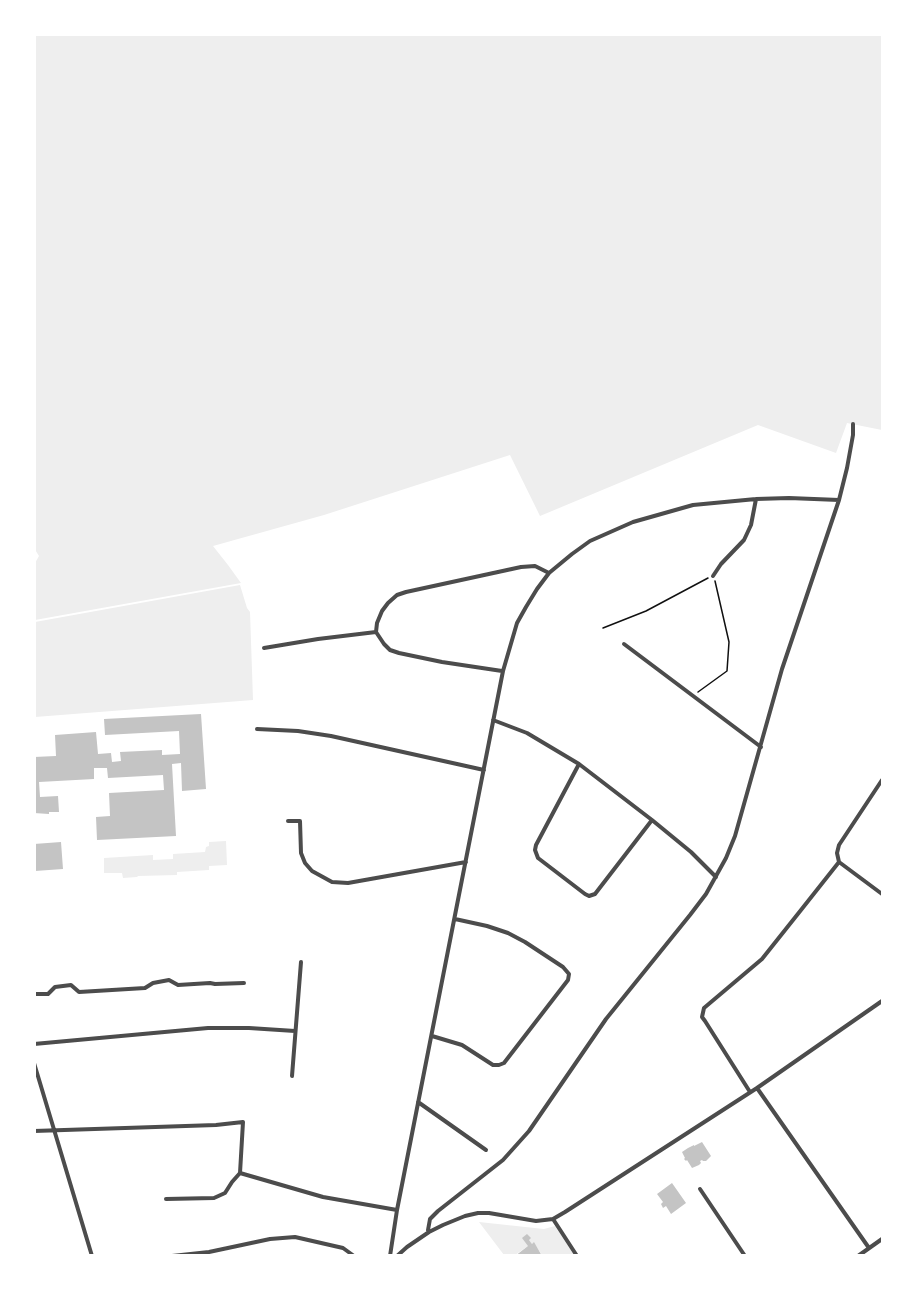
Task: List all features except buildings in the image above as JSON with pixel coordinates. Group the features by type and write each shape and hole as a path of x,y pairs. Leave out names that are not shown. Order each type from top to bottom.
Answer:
{"street":[{"path":"429,1232 430,1219 503,1160 529,1131 606,1019 706,894 726,858 735,836 782,669 839,500 849,457 853,424"},
{"path":"390,1256 397,1210 493,720 503,671 517,623 549,573 566,558 591,541 633,522 693,505 756,499 839,500"},
{"path":"713,576 744,540 751,525 756,499"},
{"path":"503,671 442,662 390,650 376,632 382,611 388,603 406,592 521,567 535,566 549,573"},
{"path":"264,648 376,632"},
{"path":"624,644 761,747"},
{"path":"493,720 527,733 579,764 691,852 716,877"},
{"path":"257,729 298,731 331,736 484,770"},
{"path":"579,764 536,845 538,858 589,896 595,894 652,820"},
{"path":"750,1092 702,1017 702,1012 762,959 838,862 838,845 882,780"},
{"path":"288,821 300,821 301,853 305,862 312,871 332,882 348,883 466,862"},
{"path":"838,862 882,894"},
{"path":"432,1036 462,1045 493,1065 504,1063 568,980 569,974 563,967 525,942 487,926 455,919"},
{"path":"292,1076 301,962"},
{"path":"34,994 48,994 55,987 70,986 79,992 145,988 153,983 169,980 178,985 210,982 215,984 244,983"},
{"path":"398,1256 429,1232 454,1220 478,1213 536,1221 553,1219 757,1088 882,1001"},
{"path":"34,1044 208,1028 296,1031"},
{"path":"34,1063 92,1256"},
{"path":"757,1088 868,1248"},
{"path":"418,1102 486,1150"},
{"path":"34,1131 216,1125 243,1122 240,1173 225,1193 214,1198 166,1199"},
{"path":"240,1173 323,1197 397,1210"},
{"path":"700,1189 745,1256"},
{"path":"553,1219 577,1256"},
{"path":"172,1256 209,1252 270,1239 295,1237 343,1248 354,1256"},
{"path":"858,1256 882,1239"}],"path":[{"path":"603,628 646,611 713,576 729,642 727,671 693,696"}],"shaded area":[{"path":"34,35 882,35 882,430 847,423 836,453 758,425 540,516 510,455 324,515 213,546 241,583 35,620 35,563 39,556 34,548"},
{"path":"240,585 250,612 253,700 35,717 35,622"},
{"path":"226,841 227,865 209,866 209,870 177,872 177,875 123,878 122,873 104,873 104,858 153,855 153,860 173,859 173,854 205,852 209,842"},
{"path":"479,1222 544,1229 555,1226 574,1255 542,1255 527,1235 528,1246 515,1255 504,1255"}]}
